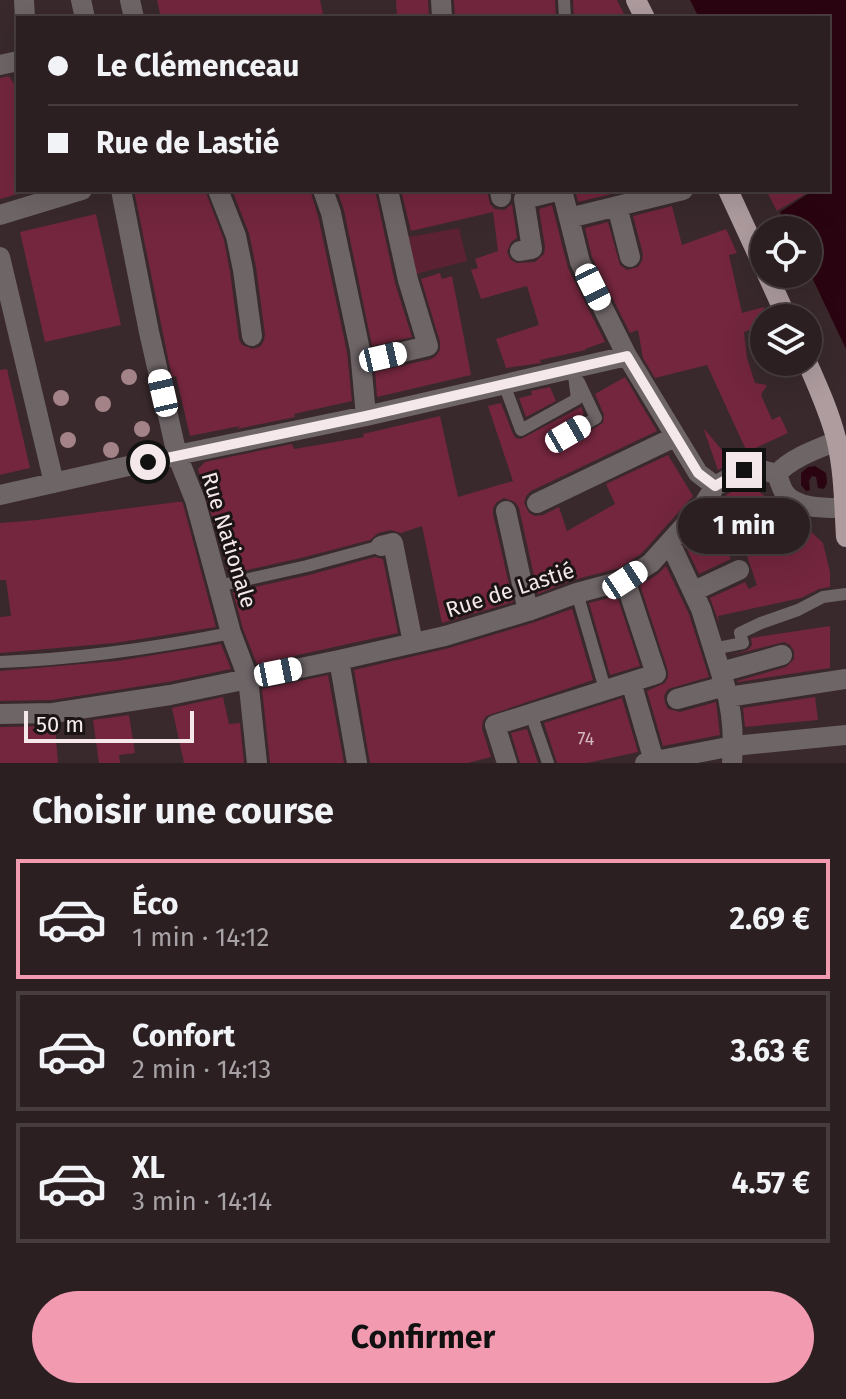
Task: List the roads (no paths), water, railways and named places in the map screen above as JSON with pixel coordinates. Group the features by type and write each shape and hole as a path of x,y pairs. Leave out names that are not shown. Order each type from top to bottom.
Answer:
{"main road":[{"path":"729,192 750,238"},
{"path":"813,376 826,403 837,441 846,537"}],"street":[{"path":"0,215 75,192"},
{"name":"Rue Nationale","path":"121,192 177,455 195,500 231,633 248,678 257,763"},
{"path":"219,192 236,236 252,336"},
{"path":"324,192 331,213 361,362 366,416"},
{"path":"361,362 428,346 408,280 388,192"},
{"path":"520,251 532,249 524,199 554,192"},
{"path":"562,192 580,262 627,356 698,473 715,486"},
{"path":"569,218 675,192"},
{"path":"617,206 630,257"},
{"path":"0,257 54,483"},
{"path":"0,495 627,356"},
{"path":"537,503 675,437"},
{"path":"837,441 792,462 777,474 785,495 797,502 809,506 844,508"},
{"name":"Rue de Lastié","path":"0,714 53,713 170,695 445,636 528,611 625,580 651,563 704,504 715,486 744,470 777,474"},
{"path":"506,511 528,611"},
{"path":"381,546 393,543 413,643"},
{"path":"670,543 694,591 725,685 733,754"},
{"path":"694,591 739,570"},
{"path":"507,763 495,725 656,674 625,580"},
{"path":"677,699 725,685 782,655"},
{"path":"339,660 357,763"},
{"path":"725,685 846,679"},
{"path":"631,682 650,762 733,754 846,735"}],"lane":[{"path":"504,384 521,430 577,399 573,368"},
{"path":"568,434 596,418 573,368"},
{"path":"218,586 381,546"},
{"path":"577,593 605,689"},
{"path":"713,649 743,643 740,633 823,597 846,594"},
{"path":"0,662 60,660 231,633"},
{"path":"531,714 548,763"}]}
